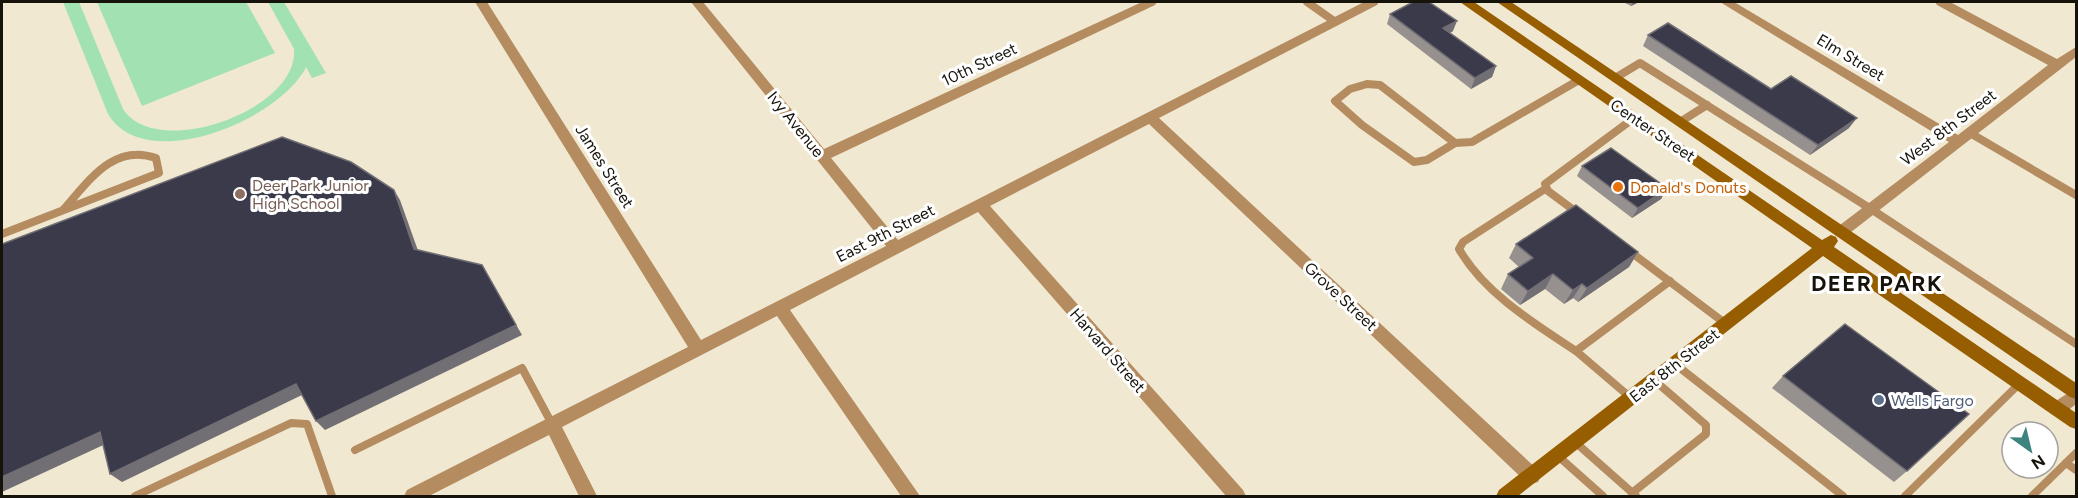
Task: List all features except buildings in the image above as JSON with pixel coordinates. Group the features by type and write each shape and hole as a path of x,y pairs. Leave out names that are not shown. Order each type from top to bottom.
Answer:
{"main road":[{"name":"Center Street","path":"1466,2 2076,422"},
{"name":"Center Street","path":"1503,2 2076,394"},
{"name":"East 8th Street","path":"1505,496 1841,232"}],"street":[{"name":"James Street","path":"481,2 698,349"},
{"name":"Ivy Avenue","path":"697,2 895,247"},
{"name":"10th Street","path":"822,156 1151,2"},
{"name":"East 9th Street","path":"413,496 1373,2"},
{"name":"Elm Street","path":"1726,2 1964,137"},
{"path":"1941,2 2058,65"},
{"name":"West 8th Street","path":"1841,232 2076,51"},
{"name":"Grove Street","path":"1149,116 1532,476"},
{"name":"Harvard Street","path":"980,204 1237,496"},
{"path":"779,307 911,496"},
{"path":"2056,409 2076,394"},
{"path":"552,424 588,496"}],"lane":[{"path":"1307,2 1334,21"},
{"path":"1615,78 1640,63 1871,209 2076,344"},
{"path":"1455,143 1380,85 1367,82 1345,91 1335,101 1362,125 1414,162 1427,160 1455,143 1472,142 1579,80"},
{"path":"1680,123 1707,105"},
{"path":"1631,398 1576,351 1541,329 1463,259 1459,249 1463,242 1545,189 1545,184 1634,118"},
{"path":"1964,137 2076,195"},
{"path":"2,234 159,173 156,158 145,152 126,153 98,172 63,210"},
{"path":"1545,189 1586,219"},
{"path":"1623,246 1726,324"},
{"path":"1576,351 1670,281"},
{"path":"1675,364 1843,496"},
{"path":"356,450 522,368 552,424"},
{"path":"1575,442 1634,495 1706,434 1706,425 1654,380"},
{"path":"1905,496 2020,383"},
{"path":"135,496 291,423 307,424 332,496"},
{"path":"2032,496 2076,453"},
{"path":"1557,456 1603,496"},
{"path":"2066,463 2076,470"}],"green space":[{"path":"63,2 79,2 123,109 140,124 165,130 193,129 223,121 251,109 274,91 289,71 294,49 268,2 284,2 326,73 312,78 306,67 292,87 269,105 242,122 211,134 180,140 151,140 126,132 108,114"},
{"path":"97,2 246,2 275,53 142,106"}],"place":[{"name":"Donald's Donuts","path":"1618,187"},
{"name":"Deer Park Junior High School","path":"240,194"},
{"name":"Wells Fargo","path":"1879,400"}],"district":[{"name":"DEER PARK","path":"1877,283"}]}
